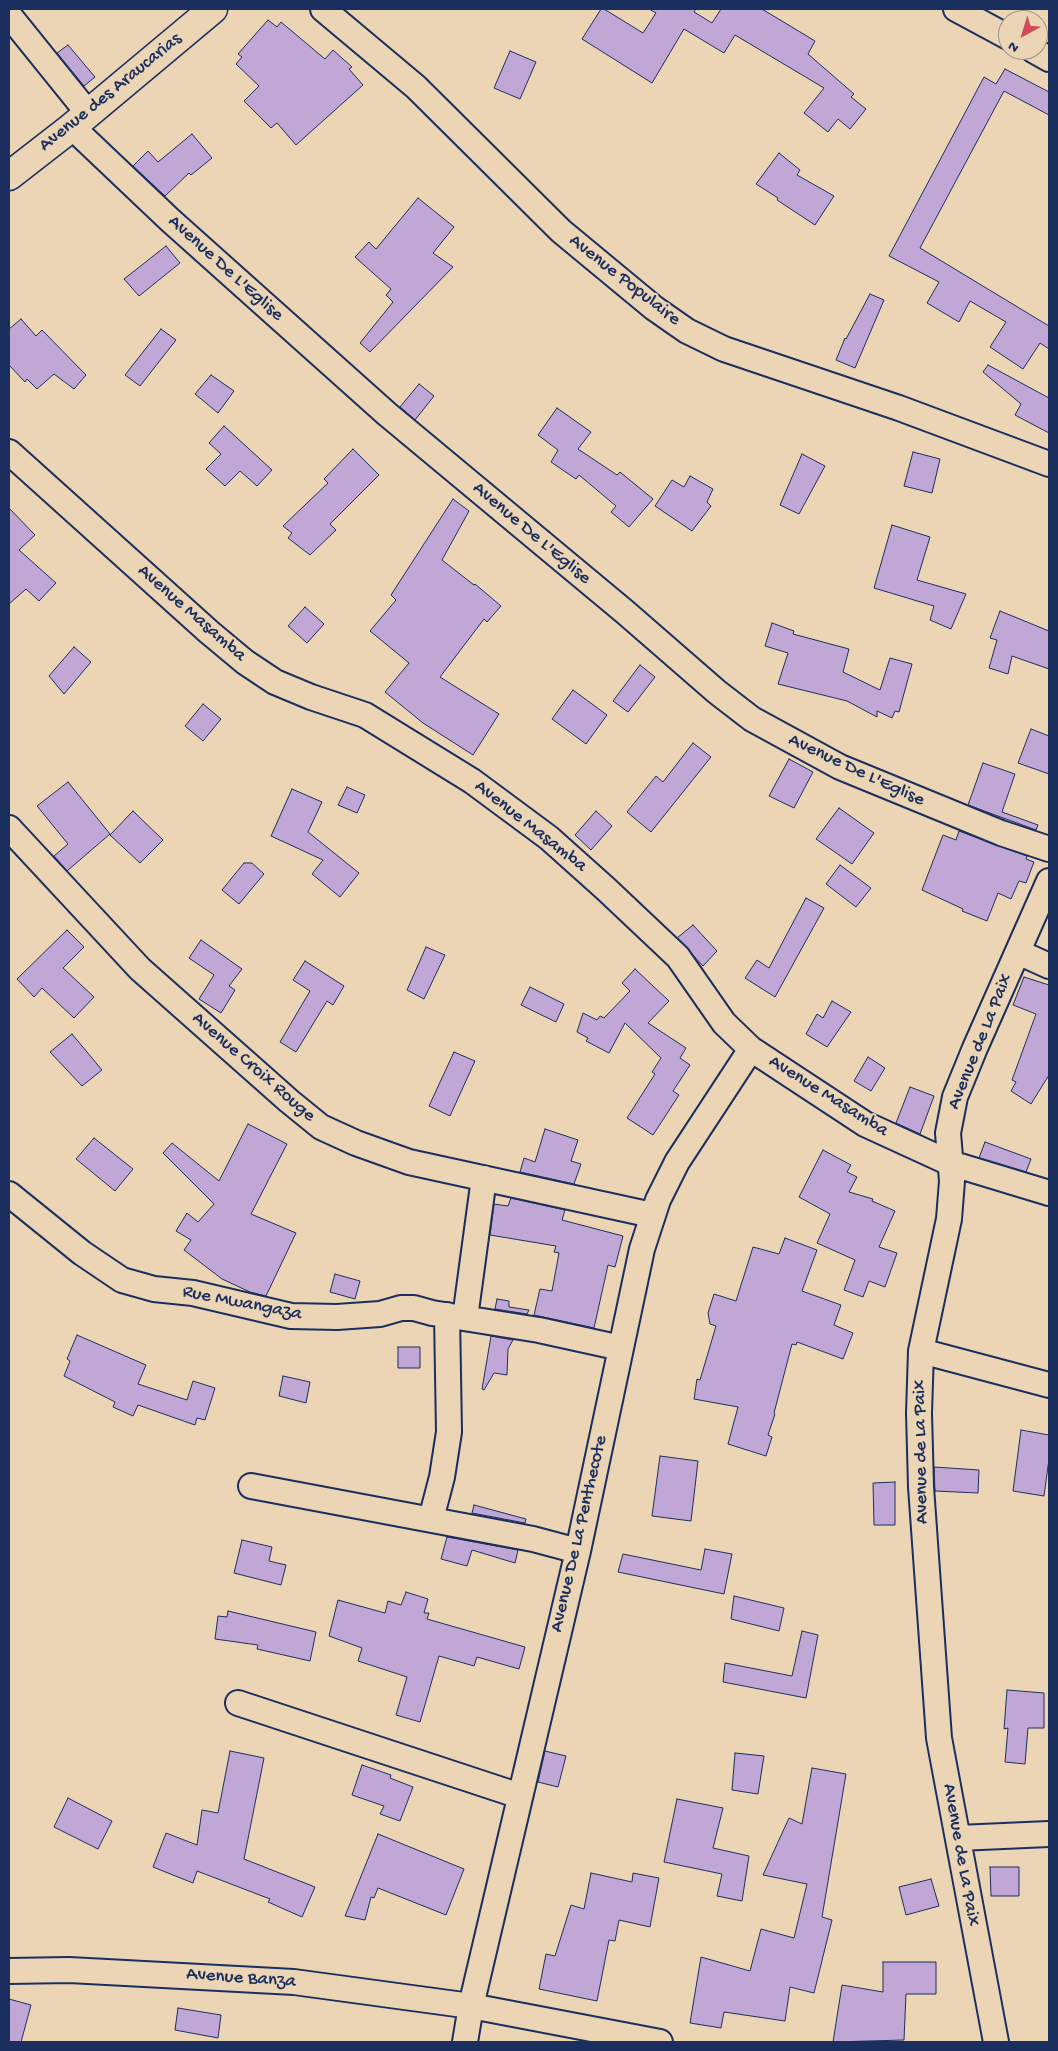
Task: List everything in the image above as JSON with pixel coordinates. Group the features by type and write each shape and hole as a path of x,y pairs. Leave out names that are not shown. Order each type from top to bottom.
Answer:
{"street":[{"name":"Avenue des Araucarias","path":"9,176 80,120 213,9"},
{"name":"Avenue Populaire","path":"323,9 416,87 561,231 654,308 687,331 724,349 900,408 1049,464"},
{"path":"956,9 998,32"},
{"name":"Avenue De L'Eglise","path":"9,16 80,120 170,220 388,414 625,612 717,692 752,719 784,738 848,770 1001,833 1049,849"},
{"name":"Avenue Masamba","path":"9,452 209,632 245,662 275,682 311,698 365,715 472,781 549,838 606,888 678,957 724,1023 751,1049 866,1124 950,1163 1049,1193"},
{"name":"Avenue Croix Rouge","path":"9,828 140,969 321,1127 356,1143 409,1162 652,1215"},
{"name":"Avenue de La Paix","path":"996,2042 967,1899 958,1838 939,1738 921,1487 920,1352 948,1219 952,1181 948,1133 955,1097 974,1048 1049,880"},
{"path":"1018,952 1049,966"},
{"name":"Avenue De La Penthecote","path":"465,2042 520,1796 578,1551 642,1249 652,1215 677,1162 751,1049"},
{"path":"431,1519 442,1477 449,1432 456,1317 484,1178"},
{"name":"Rue Mwangaza","path":"9,1194 82,1253 122,1280 154,1289 193,1293 291,1316 336,1317 371,1315 401,1308 414,1308 456,1317 539,1330 621,1348"},
{"path":"920,1352 1049,1385"},
{"path":"251,1486 533,1539 578,1551"},
{"path":"238,1703 520,1796"},
{"path":"958,1838 1049,1834"},
{"name":"Avenue Banza","path":"9,1971 69,1970 294,1982 472,2006 660,2042"}],"building":[{"path":"601,9 643,33 656,13 649,9 696,9 694,12 712,23 721,9 762,9 815,41 808,54 854,94 851,97 866,109 850,129 838,119 828,132 804,113 824,88 735,35 724,53 684,29 652,83 582,39"},
{"path":"268,20 277,27 281,22 325,59 333,50 352,67 349,69 363,85 296,145 277,123 271,128 244,101 259,86 236,64 242,57 238,54"},
{"path":"68,45 95,77 84,86 57,53"},
{"path":"510,51 536,62 520,99 494,88"},
{"path":"1005,69 1049,92 1049,115 1004,91 920,248 1049,326 1049,349 1040,343 1023,369 990,347 1006,322 970,301 959,322 927,303 939,282 889,256 984,77 996,84"},
{"path":"192,134 212,158 191,175 189,173 165,196 133,166 148,151 158,162"},
{"path":"779,153 800,170 797,175 834,196 815,225 756,184"},
{"path":"418,198 454,227 433,253 453,267 370,352 360,343 393,302 386,295 391,289 355,257 369,242 376,249"},
{"path":"166,246 180,263 139,296 124,279"},
{"path":"870,294 884,300 855,368 836,360 845,338"},
{"path":"21,319 36,336 42,330 86,375 74,389 54,374 37,389 27,379 25,382 9,365 9,329"},
{"path":"161,329 176,340 140,386 125,375"},
{"path":"988,365 1049,398 1049,433 1015,415 1021,404 983,372"},
{"path":"211,375 234,391 218,413 195,394"},
{"path":"419,384 434,396 415,420 400,407"},
{"path":"557,408 591,432 578,449 617,475 620,472 653,499 629,527 611,512 616,506 579,475 576,479 551,462 558,450 538,435"},
{"path":"224,426 272,470 257,486 240,471 225,486 206,469 221,454 209,443"},
{"path":"353,449 379,475 330,524 336,530 310,555 288,538 292,533 283,526 328,483 324,479"},
{"path":"913,452 940,459 932,493 904,486"},
{"path":"802,454 825,466 799,514 780,505"},
{"path":"690,476 713,489 707,502 711,506 692,531 655,506 672,480 684,487"},
{"path":"453,499 469,511 442,560 501,606 487,622 484,619 440,677 499,714 473,755 423,723 385,692 409,663 370,631 396,600 391,595"},
{"path":"9,508 35,535 19,550 56,583 39,601 26,589 9,604"},
{"path":"892,525 930,537 917,580 966,594 951,629 930,620 934,606 874,588"},
{"path":"305,607 324,624 307,643 288,626"},
{"path":"1000,611 1049,631 1049,669 1012,656 1008,674 989,668 997,640 990,638"},
{"path":"772,623 794,631 793,634 849,649 843,672 880,690 890,658 912,664 899,712 895,711 892,718 877,711 877,717 847,701 778,684 788,653 765,646"},
{"path":"74,647 91,662 64,694 49,676"},
{"path":"640,665 655,677 628,712 613,701"},
{"path":"573,690 607,715 586,744 552,719"},
{"path":"203,704 221,719 203,741 185,726"},
{"path":"1031,729 1049,736 1049,774 1018,763"},
{"path":"693,743 711,757 651,832 627,812 656,776 663,782"},
{"path":"789,759 813,772 794,808 769,796"},
{"path":"983,763 1015,774 1002,812 1038,825 1036,830 968,805"},
{"path":"68,782 110,834 67,871 54,856 68,844 37,806"},
{"path":"347,787 365,795 357,813 338,805"},
{"path":"292,789 322,802 308,832 359,873 340,897 312,874 323,860 271,836"},
{"path":"839,808 874,833 852,864 816,839"},
{"path":"133,811 163,840 140,863 110,835"},
{"path":"596,811 612,826 591,850 575,835"},
{"path":"959,831 1027,856 1026,859 1034,862 1026,883 1019,881 1011,899 998,893 987,921 962,911 963,909 922,890 943,835 956,840"},
{"path":"244,863 252,863 264,874 239,904 222,890"},
{"path":"840,865 871,888 856,907 826,884"},
{"path":"806,898 824,908 775,997 745,978 757,960 769,968"},
{"path":"693,925 717,951 703,966 677,938"},
{"path":"67,930 84,947 63,968 94,997 74,1018 42,988 34,997 17,979"},
{"path":"201,940 242,969 229,986 235,990 221,1013 199,999 214,975 189,958"},
{"path":"426,947 445,955 424,999 407,990"},
{"path":"305,961 344,986 333,1005 327,1001 296,1052 280,1042 310,991 293,980"},
{"path":"635,969 669,1001 648,1023 686,1048 680,1058 690,1065 673,1091 679,1095 653,1135 627,1118 655,1074 652,1072 661,1058 625,1023 609,1053 586,1041 588,1038 577,1032 583,1013 597,1020 600,1016 604,1018 630,991 622,983"},
{"path":"1024,977 1049,985 1049,1075 1031,1104 1011,1091 1016,1082 1012,1080 1036,1014 1013,1005"},
{"path":"530,987 564,1004 556,1022 521,1005"},
{"path":"832,1001 851,1012 827,1047 806,1034 817,1014 823,1018"},
{"path":"72,1034 102,1070 82,1086 50,1052"},
{"path":"454,1052 475,1061 450,1116 429,1106"},
{"path":"868,1057 885,1068 871,1091 854,1081"},
{"path":"910,1087 934,1096 920,1134 896,1123"},
{"path":"248,1124 287,1144 251,1214 296,1233 266,1296 250,1292 222,1279 184,1250 191,1240 176,1231 187,1213 198,1222 214,1204 163,1153 172,1143 219,1181"},
{"path":"545,1129 578,1140 571,1161 581,1164 574,1184 520,1172 524,1158 535,1162"},
{"path":"94,1138 133,1169 115,1191 76,1159"},
{"path":"985,1142 1031,1159 1026,1172 979,1158"},
{"path":"823,1150 851,1165 847,1172 857,1177 849,1192 873,1199 872,1201 895,1211 879,1247 897,1253 885,1287 869,1281 863,1297 844,1290 855,1260 817,1243 830,1214 799,1197"},
{"path":"511,1198 565,1210 562,1220 623,1236 615,1267 608,1265 594,1328 534,1315 540,1289 552,1291 559,1253 554,1252 556,1246 490,1235 494,1204 508,1206"},
{"path":"785,1238 817,1250 802,1291 841,1305 834,1325 853,1333 843,1359 797,1342 796,1345 792,1344 768,1435 772,1437 766,1456 728,1444 738,1407 694,1399 697,1379 700,1380 716,1326 710,1324 708,1313 714,1294 736,1301 753,1247 779,1254"},
{"path":"335,1274 360,1281 355,1299 330,1292"},
{"path":"497,1299 509,1301 509,1307 529,1310 527,1314 495,1309"},
{"path":"77,1335 146,1365 138,1384 187,1400 193,1381 215,1388 205,1420 197,1418 195,1425 138,1405 133,1416 113,1407 115,1402 64,1376 70,1361 67,1359"},
{"path":"491,1336 513,1340 508,1349 507,1375 494,1373 484,1390 482,1389"},
{"path":"398,1347 420,1347 420,1368 398,1368"},
{"path":"283,1376 310,1382 306,1403 279,1396"},
{"path":"1021,1430 1049,1435 1049,1459 1044,1496 1013,1491"},
{"path":"660,1456 698,1461 691,1521 652,1516"},
{"path":"934,1467 979,1470 978,1493 935,1491"},
{"path":"895,1482 895,1525 874,1525 873,1483"},
{"path":"474,1505 526,1519 525,1523 472,1513"},
{"path":"447,1537 518,1550 515,1563 472,1550 467,1566 441,1559"},
{"path":"242,1540 272,1547 269,1561 286,1565 281,1585 234,1573"},
{"path":"705,1549 732,1554 724,1594 618,1572 623,1554 701,1570"},
{"path":"406,1592 428,1599 424,1613 429,1613 427,1619 525,1647 519,1669 477,1657 474,1666 439,1656 420,1722 396,1715 407,1677 358,1661 362,1648 329,1636 338,1600 385,1613 388,1601 401,1605"},
{"path":"734,1596 784,1608 779,1631 731,1619"},
{"path":"228,1611 316,1632 310,1661 257,1649 258,1645 215,1639 218,1616 227,1617"},
{"path":"802,1631 818,1635 806,1698 723,1682 725,1663 792,1676"},
{"path":"1007,1690 1044,1693 1044,1728 1028,1728 1025,1764 1005,1762 1008,1728 1004,1729"},
{"path":"230,1751 264,1758 244,1859 315,1887 302,1917 268,1902 270,1899 197,1871 193,1883 153,1867 166,1833 197,1845 202,1810 218,1813"},
{"path":"545,1751 566,1756 558,1787 538,1782"},
{"path":"735,1753 764,1756 758,1794 732,1790"},
{"path":"362,1765 391,1775 390,1778 413,1787 400,1821 380,1814 384,1806 352,1795"},
{"path":"812,1768 846,1774 822,1917 832,1920 814,1993 790,1987 785,2021 724,2012 721,2028 690,2023 701,1957 750,1971 761,1929 794,1938 807,1884 763,1875 789,1818 802,1824"},
{"path":"68,1798 112,1821 98,1849 54,1827"},
{"path":"677,1799 723,1808 713,1848 749,1856 742,1901 717,1896 722,1874 664,1862"},
{"path":"378,1834 464,1869 446,1915 378,1888 374,1898 371,1897 365,1920 345,1916"},
{"path":"990,1867 1019,1867 1019,1896 991,1896"},
{"path":"591,1873 632,1882 633,1873 659,1878 650,1927 619,1920 615,1941 609,1940 597,2001 539,1989 546,1954 555,1956 571,1905 584,1909"},
{"path":"931,1879 939,1906 906,1915 899,1887"},
{"path":"883,1962 936,1962 936,1994 906,1994 904,2040 833,2042 842,1985 883,1992"},
{"path":"9,1999 31,2005 21,2042 9,2042"},
{"path":"178,2008 221,2015 218,2038 175,2030"}]}
